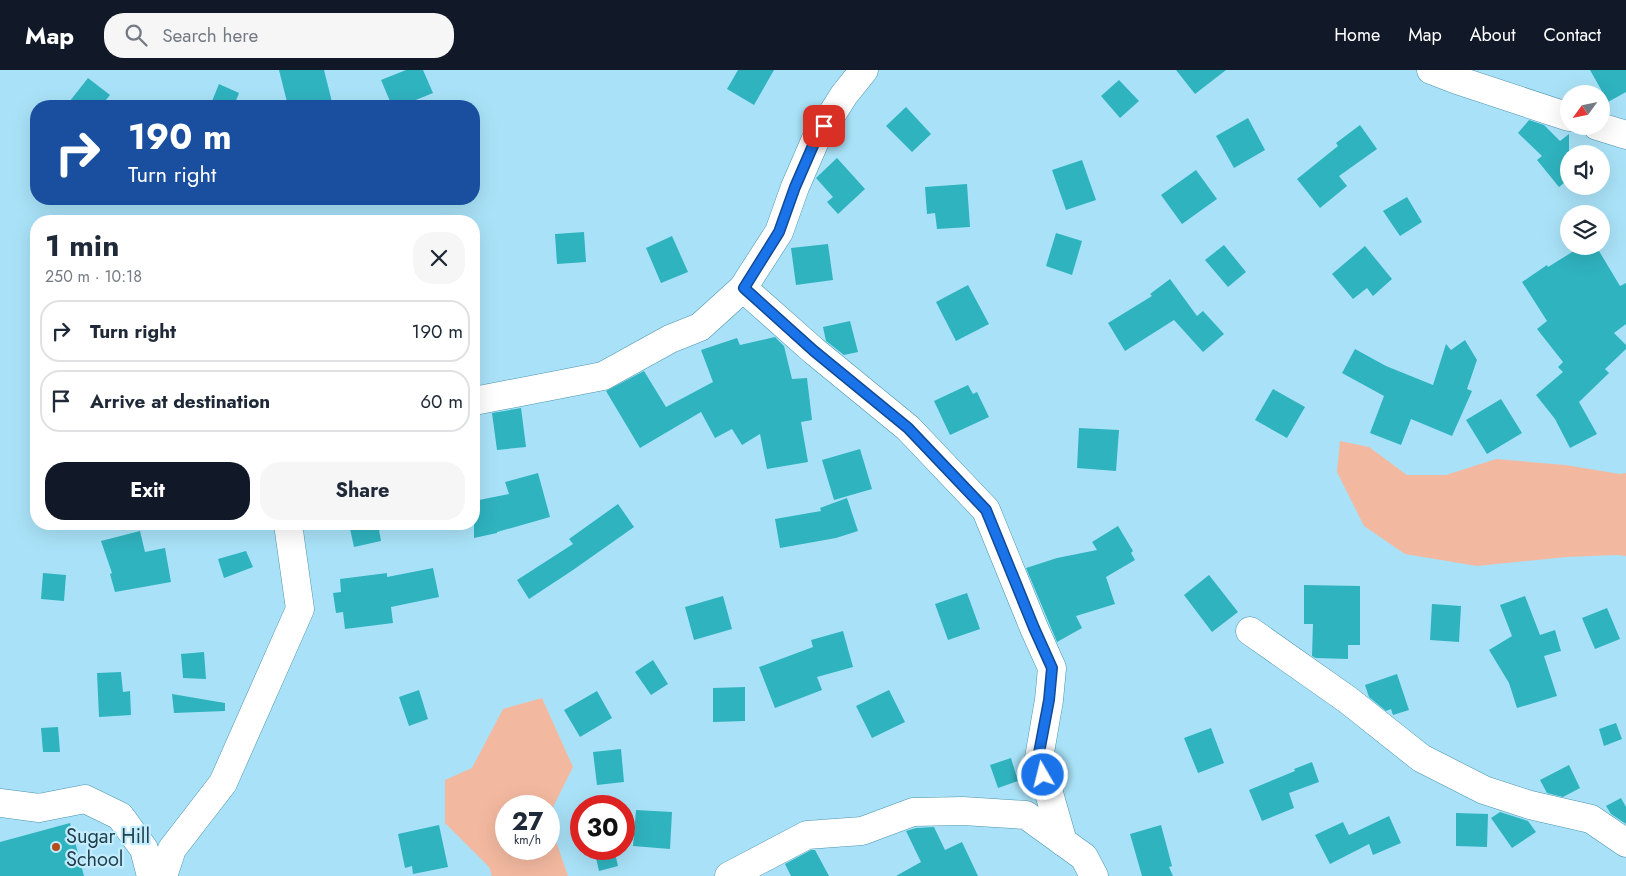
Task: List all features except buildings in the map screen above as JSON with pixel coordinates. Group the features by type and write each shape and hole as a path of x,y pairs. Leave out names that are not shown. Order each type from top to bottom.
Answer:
{"street":[{"path":"480,400 603,376 670,339 700,327 744,288 779,232 795,187 815,141 844,95 864,70"},
{"path":"1431,70 1560,114"},
{"path":"1610,130 1626,136"},
{"path":"744,288 814,351 908,428 986,510 1052,668 1049,700 1038,758 1063,842"},
{"path":"163,876 172,849 223,784 300,609 289,530"},
{"path":"1250,631 1348,700 1421,758 1484,790 1530,805 1591,819 1626,843"},
{"path":"0,803 39,808 85,799 120,816 144,849 151,876"},
{"path":"729,876 807,835 862,831 913,812 963,811 1026,816 1084,857 1094,876"}],"shaded area":[{"path":"1340,441 1369,447 1407,475 1446,475 1496,459 1565,465 1620,474 1626,473 1626,556 1567,557 1477,566 1405,554 1364,526 1337,472"},
{"path":"542,698 573,767 559,795 495,795 495,860 560,860 560,853 568,876 492,876 489,867 445,823 445,780 472,768 503,709"}],"place":[{"name":"Sugar Hill School","path":"56,847"}],"route":[{"path":"824,126 815,141 795,187 779,232 744,288 814,351 908,428 986,510 1052,668 1049,700 1038,758 1043,775"}]}
